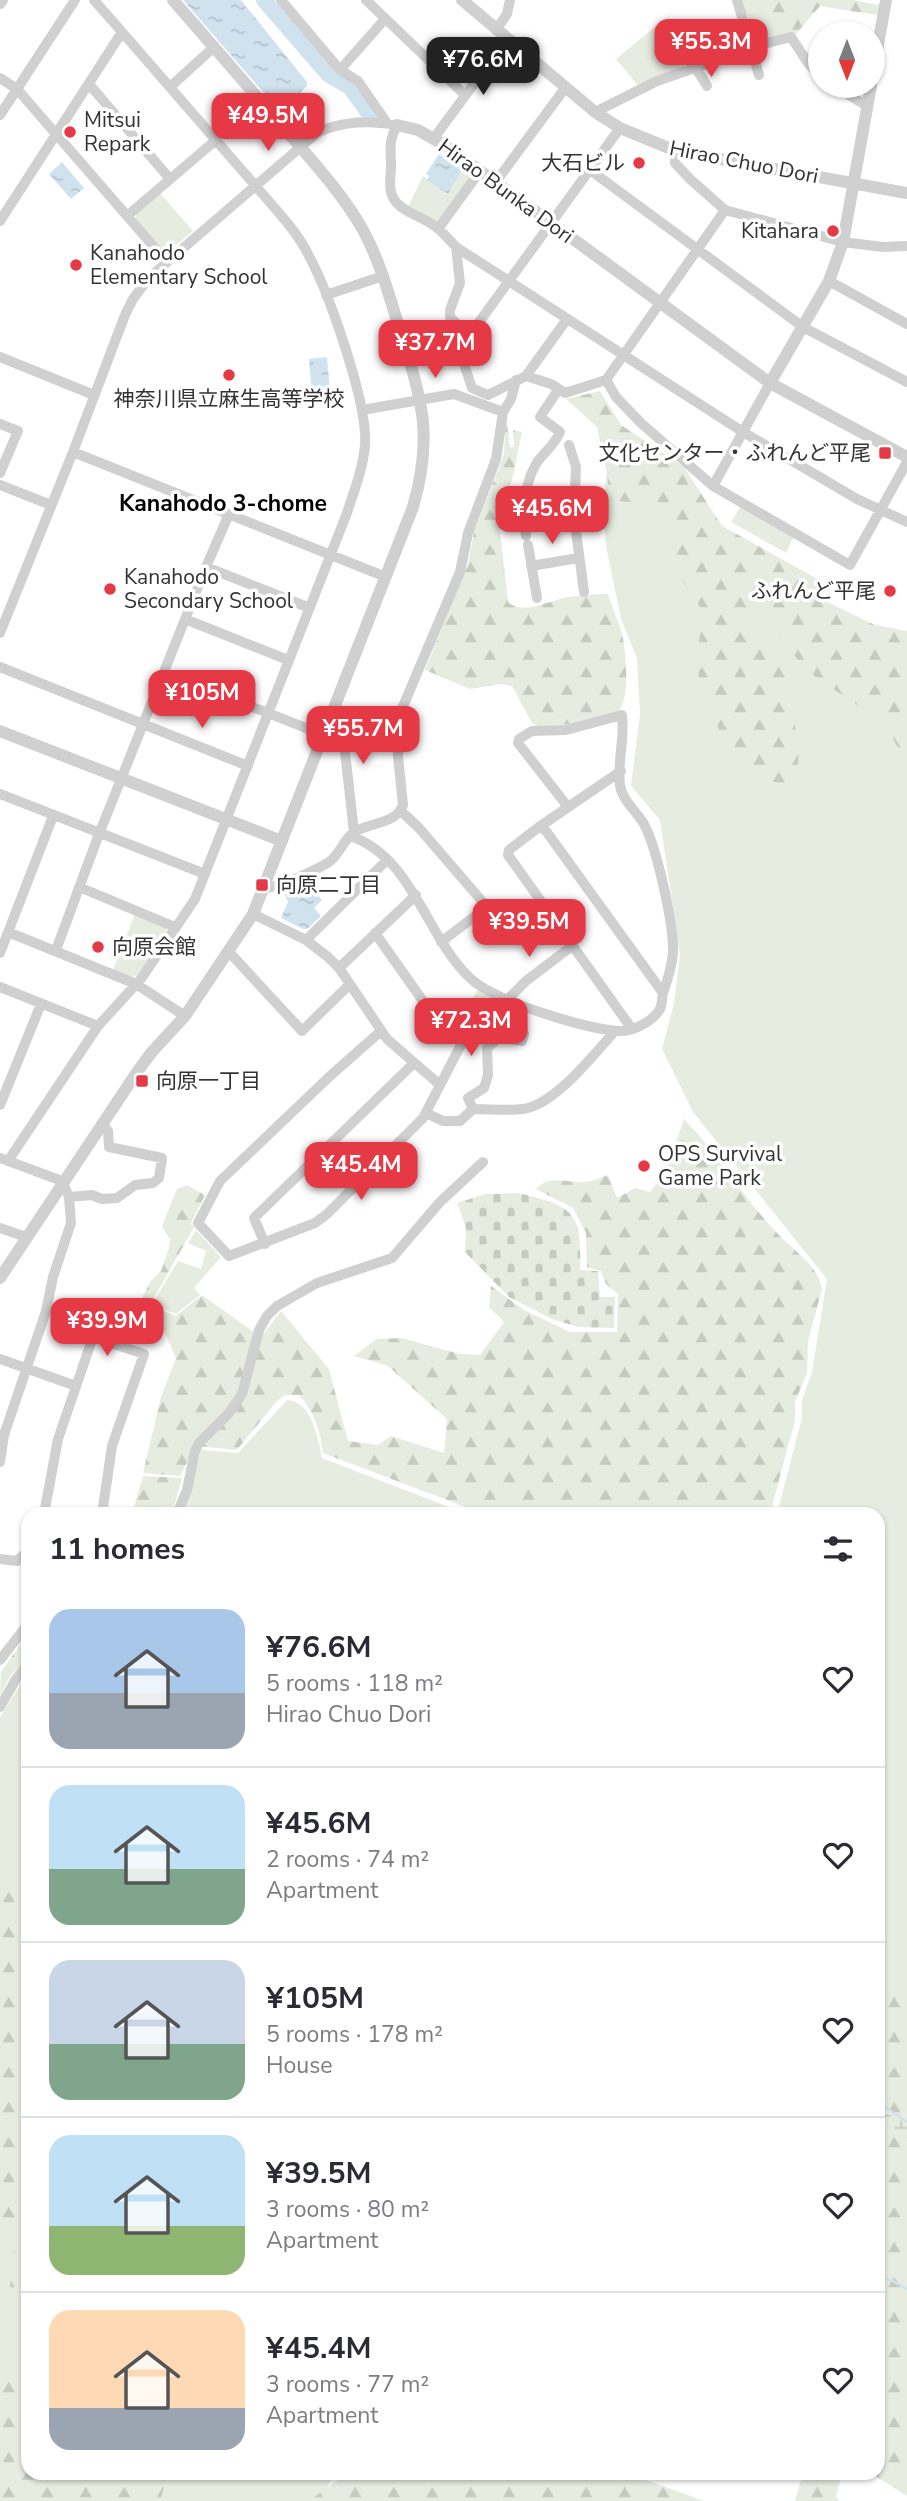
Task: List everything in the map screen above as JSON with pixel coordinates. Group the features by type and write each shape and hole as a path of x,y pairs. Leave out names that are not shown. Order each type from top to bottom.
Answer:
{"street":[{"path":"0,115 75,0"},
{"path":"0,1462 4,1435 46,1311 53,1277 71,1223 69,1198 62,1181 4,1160 99,1026 136,984 195,899 331,555 362,462 365,443 362,410 327,295 307,252 255,186 94,0"},
{"path":"0,1278 62,1181 151,1053 186,1016 253,915 386,577 421,480 425,431 421,398 375,254 337,189 173,0"},
{"path":"281,0 341,70 358,81 392,124 389,147 392,197 399,206 438,229 456,247 743,432 857,499 907,522"},
{"path":"366,0 465,95"},
{"name":"Hirao Chuo Dori","path":"462,0 594,112 620,128 677,151 907,193"},
{"path":"435,138 502,34 510,0"},
{"path":"737,0 759,75"},
{"path":"882,21 886,0"},
{"path":"341,70 385,19"},
{"path":"0,221 122,32"},
{"path":"594,112 657,81 715,61 743,47 791,37 808,63"},
{"path":"170,87 214,47"},
{"path":"695,67 707,86"},
{"path":"0,78 17,89 167,262"},
{"path":"89,84 170,180"},
{"path":"495,183 565,88"},
{"path":"854,98 867,106"},
{"path":"713,486 829,281 843,242 869,98"},
{"name":"Hirao Bunka Dori","path":"0,632 125,315 147,280 300,146 318,132 338,124 363,121 392,124 418,130 435,138 770,383 907,460"},
{"path":"620,128 464,343 460,352 471,388 488,395 521,378 551,384 565,393 606,380 725,210"},
{"path":"127,216 216,140"},
{"path":"677,151 675,163 725,210 843,242 883,247 907,246"},
{"path":"590,170 803,327 907,382"},
{"path":"438,229 480,171"},
{"path":"456,247 460,283 450,317 459,326 464,343"},
{"path":"327,295 383,276"},
{"path":"829,281 907,324"},
{"path":"264,889 278,886 330,861 352,834 388,820 401,811 403,804 398,733 401,711 460,572 468,533 496,459 503,412 521,378 568,318"},
{"path":"0,357 94,395"},
{"path":"606,380 616,397 641,423 713,486 850,565 907,460"},
{"path":"537,598 524,522 525,497 536,464 560,432 540,417 558,390"},
{"path":"362,410 454,394 503,412"},
{"path":"0,424 18,431 0,473"},
{"path":"569,445 576,467 574,516 584,592"},
{"path":"73,452 386,577"},
{"path":"0,485 51,505"},
{"path":"56,950 99,834 229,514"},
{"path":"524,522 574,516"},
{"path":"531,566 578,558"},
{"path":"206,567 310,608"},
{"path":"185,619 288,660"},
{"path":"0,667 248,766"},
{"path":"164,672 344,743 352,834"},
{"path":"352,834 370,843 416,895 441,942 470,979 486,990 584,1026 615,1031 632,1029 650,1019 661,1008 672,967 673,948 662,879 645,827 624,797 620,785 622,715 566,730 532,731 519,739 518,743 568,807"},
{"path":"0,731 282,841"},
{"path":"621,771 539,827 509,850 508,855 632,1029"},
{"path":"1,796 205,874"},
{"path":"401,811 487,907 441,942"},
{"path":"0,953 53,816"},
{"path":"539,827 546,831 663,993"},
{"path":"306,940 387,860"},
{"path":"79,887 175,927"},
{"path":"339,968 416,895"},
{"path":"253,915 306,940 339,968 381,1031 440,1085"},
{"path":"8,932 136,984 186,1016"},
{"path":"374,933 423,1001 466,1035 426,1113 315,1223 229,1256 198,1223 204,1207 220,1181 381,1031"},
{"path":"508,999 526,981 572,946"},
{"path":"229,952 302,1031 349,985"},
{"path":"0,987 99,1026"},
{"path":"473,1109 468,1098 484,1088 488,1075 487,1048 500,1037 522,1041 524,1034 508,999"},
{"path":"0,1105 41,1004"},
{"path":"426,1113 443,1121 460,1121 473,1109 526,1109 554,1095 615,1031"},
{"path":"265,1244 254,1218 414,1063"},
{"path":"69,1198 92,1195 102,1199 117,1198 135,1185 153,1184 159,1178 162,1158 109,1147 108,1131 103,1125"},
{"path":"180,1507 199,1443 229,1413 242,1394 259,1330 267,1316 277,1306 317,1283 392,1258 440,1202 483,1162"},
{"path":"0,1228 26,1237"},
{"path":"45,1507 58,1439 93,1337 144,1354 112,1446 104,1507"},
{"path":"0,1359 76,1385"},
{"path":"0,1559 17,1561 21,1557"},
{"path":"0,1660 21,1633"},
{"path":"0,1707 21,1673"}],"green space":[{"path":"740,0 853,0 879,5 877,15 820,6 796,34 753,43"},
{"path":"656,26 685,67 640,88 616,59"},
{"path":"462,170 472,178 438,225 408,207 423,176 447,194"},
{"path":"160,193 193,231 169,251 162,251 136,221 136,213"},
{"path":"600,391 621,425 684,467 722,526 823,582 823,600 875,625 907,631 907,765 886,725 803,668 777,629 753,601 744,610 788,679 799,752 797,770 784,784 756,779 733,759 699,687 698,654 702,610 679,575 672,531 646,495 631,502 610,500 597,427 566,399"},
{"path":"506,416 510,447 514,447 513,430 522,432 513,476 499,522 508,602 522,608 568,597 608,594 624,642 626,687 617,712 600,720 538,726 532,723 512,686 501,684 470,689 425,670 468,564 474,532 504,454"},
{"path":"609,456 907,725 907,1996 885,2005 885,1507 779,1507 802,1418 802,1400 812,1372 827,1279 693,1112 662,1049 674,1003 680,955 660,820 631,786 640,714 637,658 621,619 606,546 603,502"},
{"path":"742,504 794,536 786,553 731,522"},
{"path":"135,914 165,927 167,931 138,976 129,977 113,970"},
{"path":"478,990 502,1003 520,1032 517,1037 483,1046 457,1021"},
{"path":"684,1119 778,1234 811,1266 820,1281 822,1289 808,1341 807,1373 795,1402 795,1420 772,1507 466,1507 323,1453 316,1422 299,1395 285,1395 276,1402 237,1450 196,1446 180,1476 143,1473 161,1397 176,1358 159,1319 137,1308 150,1282 161,1271 169,1248 170,1239 162,1226 177,1189 187,1185 205,1195 191,1223 194,1227 150,1305 176,1316 202,1295 261,1337 281,1311 329,1369 348,1441 378,1445 391,1436 444,1453 447,1419 388,1366 354,1356 377,1339 401,1338 460,1354 480,1355 504,1322 489,1307 491,1286 524,1310 570,1332 617,1332 618,1294 606,1284 601,1271 587,1267 586,1233 573,1208 536,1189 547,1181 585,1182 608,1175 617,1198 635,1188 650,1192 666,1172"},
{"path":"519,1193 552,1203 571,1215 579,1235 580,1270 598,1271 600,1297 615,1297 614,1328 578,1327 552,1319 509,1297 465,1252 466,1228 457,1203 485,1194"},
{"path":"196,1230 221,1257 194,1288 200,1295 176,1314 152,1304 178,1261 201,1269 206,1251 188,1243"},
{"path":"287,1400 296,1402 312,1422 322,1458 449,1507 186,1507 201,1450 238,1453"},
{"path":"143,1476 182,1478 173,1507 134,1507"},
{"path":"21,1643 21,1665 10,1676 0,1696 1,1672"},
{"path":"21,1684 21,2480 331,2480 322,2501 0,2501 0,1717"},
{"path":"0,1868 21,1877 21,2308 9,2297 14,2249 0,2228"},
{"path":"907,1992 907,2122 885,2107 885,1996"},
{"path":"885,2107 907,2122 907,2143 885,2126"},
{"path":"885,2126 907,2143 907,2496 882,2480 885,2480"},
{"path":"0,2351 21,2388 21,2480 41,2480 64,2501 0,2501"},
{"path":"82,2480 166,2480 160,2501 69,2501"},
{"path":"338,2480 646,2480 704,2501 309,2501"},
{"path":"801,2480 840,2480 836,2496 839,2501 795,2501"}],"water":[{"path":"183,0 241,0 307,82 307,86 283,109 278,109"},
{"path":"439,154 462,170 448,194 427,180 429,176 426,174"},
{"path":"62,162 84,188 71,199 49,174"},
{"path":"327,357 330,392 312,394 309,359"},
{"path":"303,880 322,900 314,908 321,916 307,929 281,918 288,902 283,890"}],"waterway":[{"path":"264,0 328,74 350,87 367,111 374,113"},
{"path":"885,2107 907,2122"},
{"path":"885,2279 907,2289"}],"place":[{"name":"Mitsui Repark","path":"70,132"},
{"name":"大石ビル","path":"639,163"},
{"name":"Kitahara","path":"833,231"},
{"name":"Kanahodo Elementary School","path":"76,265"},
{"name":"神奈川県立麻生高等学校","path":"229,375"},
{"name":"文化センター・ふれんど平尾","path":"885,453"},
{"name":"Kanahodo Secondary School","path":"110,589"},
{"name":"ふれんど平尾","path":"890,591"},
{"name":"向原二丁目","path":"262,885"},
{"name":"向原会館","path":"98,947"},
{"name":"向原一丁目","path":"142,1081"},
{"name":"OPS Survival Game Park","path":"644,1166"}],"district":[{"name":"Kanahodo 3-chome","path":"223,503"}]}
